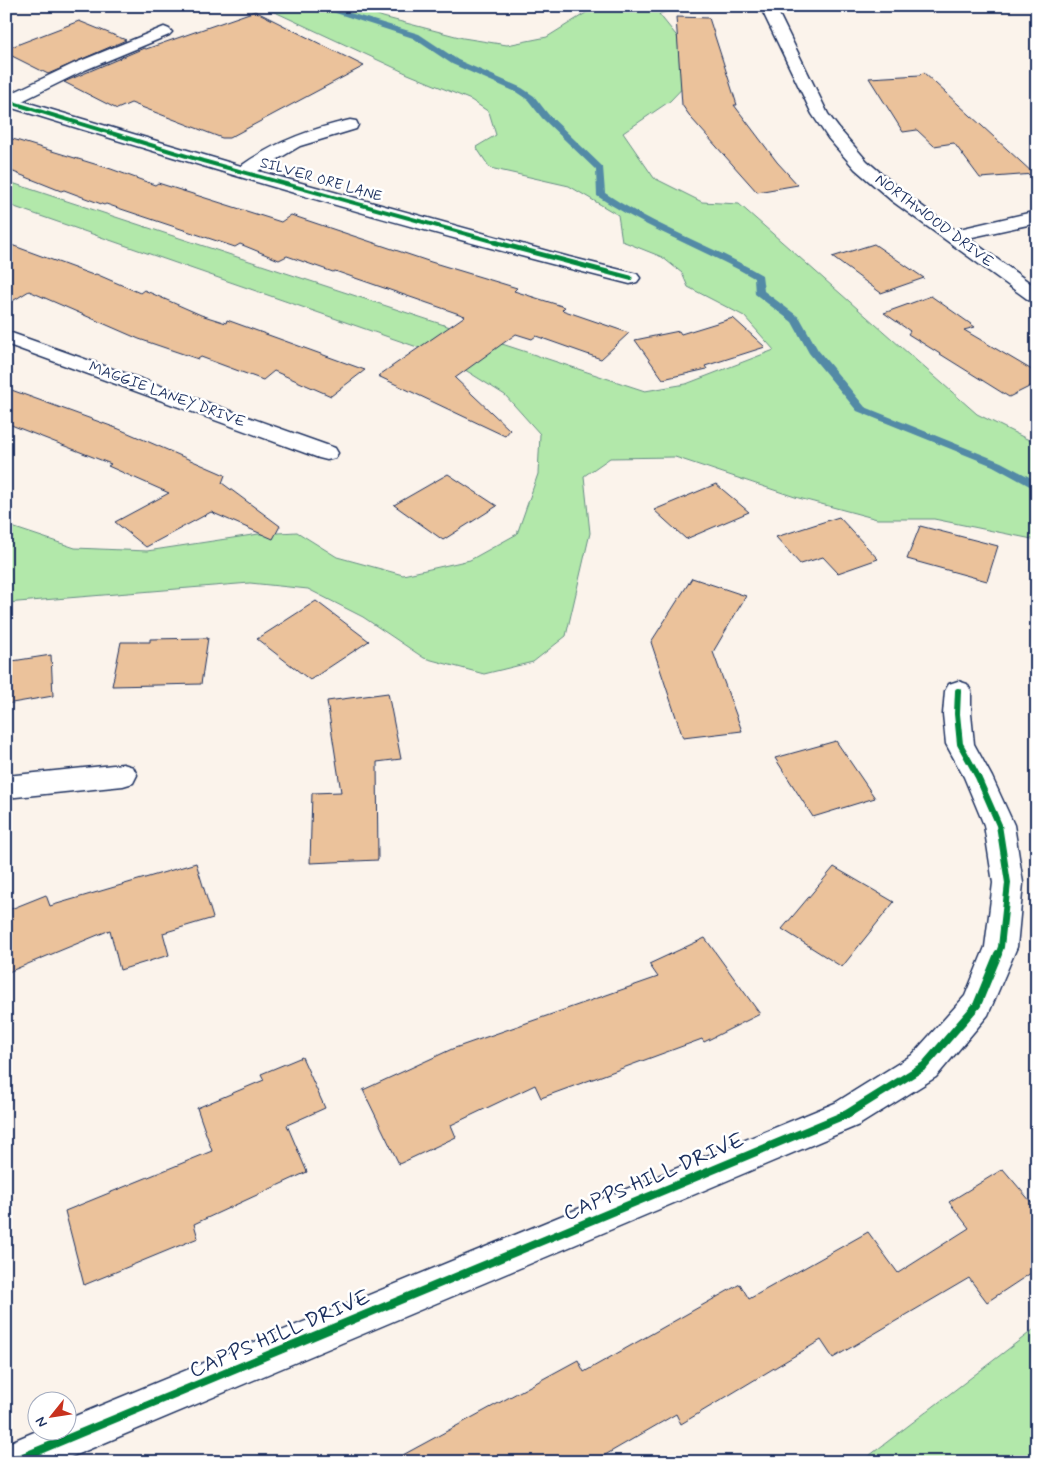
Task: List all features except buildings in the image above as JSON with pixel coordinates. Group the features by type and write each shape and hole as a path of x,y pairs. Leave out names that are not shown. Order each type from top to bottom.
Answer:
{"street":[{"name":"NORTHWOOD DRIVE","path":"766,6 820,114 861,166 898,198 1037,297"},
{"path":"7,101 164,32"},
{"name":"SILVER ORE LANE","path":"7,101 244,172 630,278"},
{"path":"244,172 289,142 316,132 350,125"},
{"path":"952,236 1037,217"},
{"name":"MAGGIE LANEY DRIVE","path":"7,339 327,453"},
{"name":"CAPPS HILL DRIVE","path":"11,1462 847,1114 924,1066 976,1005 1001,946 1008,883 999,825 978,777 960,744 956,714 958,691"},
{"path":"6,787 123,775"}],"green space":[{"path":"262,6 355,6 383,17 463,38 507,45 547,37 597,6 685,6 659,14 680,40 693,77 670,101 623,133 654,178 702,202 739,204 977,414 1037,444 1037,540 934,519 877,519 795,497 675,457 610,458 584,476 590,533 566,636 533,662 484,674 424,658 363,617 308,589 250,583 6,603 6,525 75,548 147,551 259,534 297,532 337,557 403,575 470,560 517,534 538,474 540,434 505,395 443,356 6,204 6,181 645,391 686,384 774,350 744,316 688,287 682,273 662,257 622,241 618,215 569,186 490,168 476,147 496,135 489,112 471,100 408,74"},
{"path":"1037,1327 1037,1462 861,1462"}],"waterway":[{"path":"318,6 416,36 455,62 519,90 531,98 545,116 600,169 600,194 638,217 759,277 759,292 796,320 813,351 861,409 997,464 1037,486"}],"cycle path":[{"path":"6,101 203,161 562,261 630,278"},
{"path":"11,1462 847,1114 924,1066 977,1005 1001,947 1008,883 999,825 978,777 960,744 957,714 958,691"}]}
